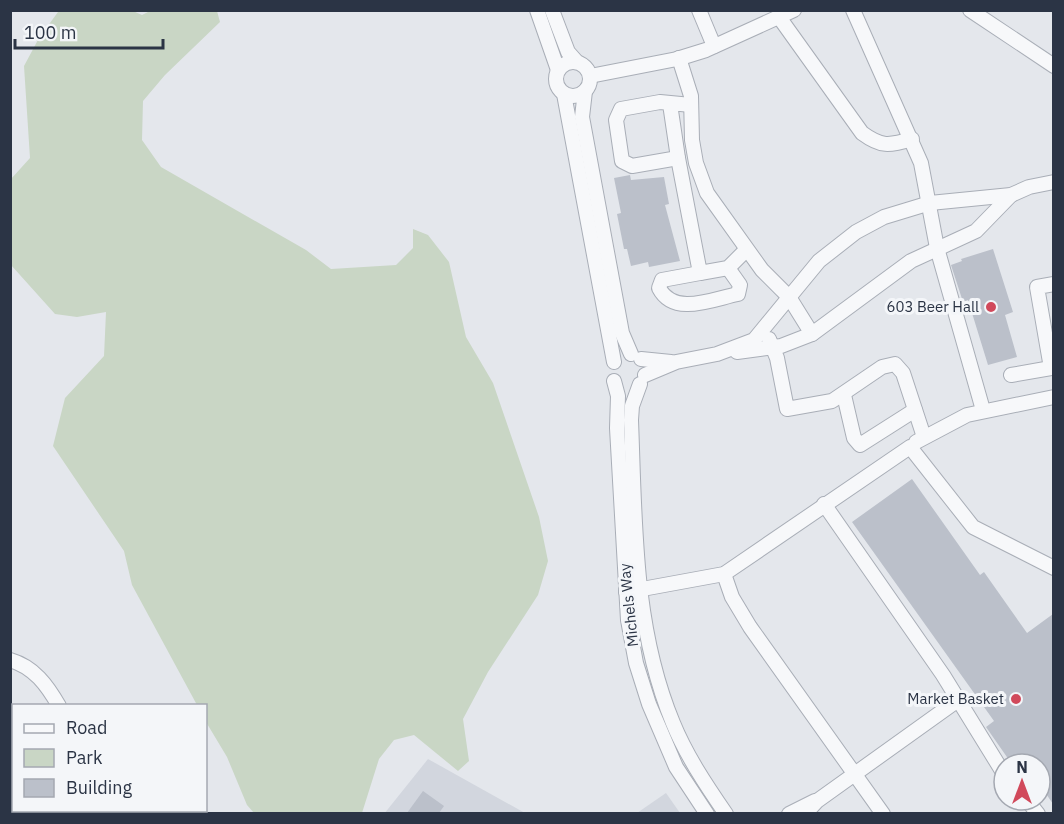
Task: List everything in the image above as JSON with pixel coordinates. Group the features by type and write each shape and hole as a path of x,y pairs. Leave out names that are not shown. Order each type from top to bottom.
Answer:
{"street":[{"path":"537,10 558,70"},
{"path":"552,10 566,48 576,62 586,67 590,76 585,91 582,117 622,333 636,357 642,379"},
{"path":"699,10 714,46"},
{"path":"590,76 679,58 714,46 794,10"},
{"path":"853,10 921,164 937,248 983,411"},
{"path":"970,10 1053,66"},
{"path":"779,17 862,133 877,144 912,140"},
{"path":"679,58 691,105 692,140 696,163 707,193 746,250 789,297 812,334"},
{"path":"576,62 566,63 558,70 555,81 564,94 614,362 611,372 614,381 629,388 676,362 717,354 772,348 812,334 911,261 976,231 1011,195"},
{"path":"564,94 576,96 585,91"},
{"path":"678,158 632,166 626,164 622,161 616,120 621,109 660,102 691,105"},
{"path":"669,104 700,273"},
{"path":"717,354 746,345 766,329 819,261 856,232 906,208 930,202 1011,195 1029,187 1053,182"},
{"path":"728,268 740,285 738,294 681,305 662,294 658,288 662,280 728,268 746,250"},
{"path":"1011,375 1052,368 1037,287 1053,284"},
{"path":"766,329 777,358 787,410 832,401 882,367 895,364 903,373 924,437"},
{"path":"614,362 621,356 676,362"},
{"name":"Michels Way","path":"642,379 633,401 631,420 640,590 647,640 666,705 693,763 726,813"},
{"name":"Michels Way","path":"614,381 618,396 617,428 626,592 631,638 649,704 676,767 707,813"},
{"path":"844,394 854,438 860,445 915,410"},
{"path":"626,592 724,574 924,437 952,422 983,411 1053,397"},
{"path":"910,447 973,527 1053,568"},
{"path":"824,504 958,700 992,755"},
{"path":"724,574 732,597 750,627 883,813"},
{"path":"10,660 23,664 39,677 58,704"},
{"path":"805,813 817,801 958,700"},
{"path":"789,813 817,801"}],"shaded area":[{"path":"428,759 525,813 384,814"},
{"path":"666,793 680,813 637,813"}],"green space":[{"path":"64,10 133,11 142,15 150,11 217,11 220,22 165,75 143,101 142,140 161,167 306,250 331,269 396,265 413,248 413,229 428,235 449,262 466,337 493,383 539,517 548,561 538,595 488,672 463,719 469,761 458,771 414,735 394,740 379,759 362,813 254,813 247,805 227,757 207,724 207,704 196,704 132,585 124,551 53,446 65,398 104,356 106,312 77,317 55,314 11,265 11,179 30,158 24,66 39,38 58,12"}],"building":[{"path":"630,175 631,180 664,177 669,204 665,205 680,261 649,267 648,262 631,266 627,249 624,249 617,214 621,213 614,178"},
{"name":"603 Beer Hall","path":"993,249 1013,312 1005,315 1017,357 988,365 968,300 963,302 951,265 962,261 961,259"},
{"path":"912,479 980,575 984,572 1027,633 1053,614 1053,804 1052,752 1003,752 986,727 994,721 852,522"},
{"path":"423,791 444,806 439,813 407,813"}],"place":[{"name":"603 Beer Hall","path":"991,307"},
{"name":"Market Basket","path":"1016,699"}]}
